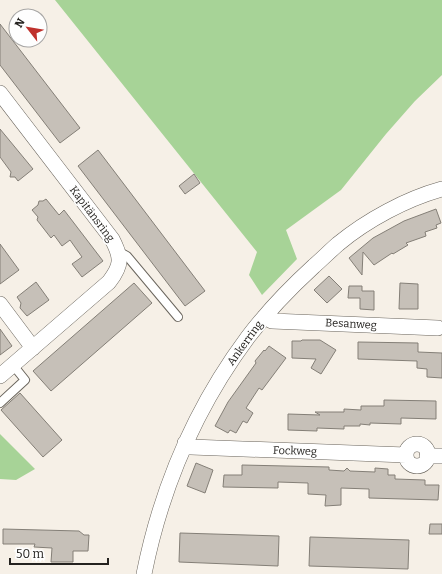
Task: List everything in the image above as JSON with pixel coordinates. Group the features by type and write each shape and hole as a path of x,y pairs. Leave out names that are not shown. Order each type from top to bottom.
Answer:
{"street":[{"name":"Kapitänsring","path":"0,93 112,238 118,251 120,263 109,282 0,376"},
{"name":"Ankerring","path":"144,574 154,530 172,475 185,444 225,370 248,337 264,317 339,243 384,212 426,193 442,189"},
{"path":"0,304 33,348"},
{"name":"Besanweg","path":"264,317 272,320 441,328"},
{"name":"Fockweg","path":"185,444 191,447 406,455 409,463 416,466 424,464 426,460 435,456"}],"lane":[{"path":"118,251 127,256 178,317"},
{"path":"0,403 25,380 13,365"}],"green space":[{"path":"55,0 442,0 442,75 415,101 386,134 341,190 286,230 297,259 262,295 249,275 257,252"},
{"path":"0,434 35,469 16,480 0,479"}],"building":[{"path":"0,24 8,34 8,48 18,48 80,128 60,143 0,65"},
{"path":"0,129 33,169 18,181 15,177 10,177 11,172 0,157"},
{"path":"98,150 205,291 185,306 78,166"},
{"path":"194,174 200,183 185,194 179,186"},
{"path":"46,199 59,215 64,210 103,261 82,277 72,264 82,257 70,240 62,246 54,235 51,238 37,220 38,217 32,210 38,205 39,201"},
{"path":"436,209 441,223 436,225 437,228 425,232 426,236 406,243 408,245 393,254 392,253 374,265 363,252 362,275 349,258 373,238 404,221"},
{"path":"0,244 19,270 0,284"},
{"path":"329,276 342,289 327,303 314,290"},
{"path":"36,282 49,300 27,316 20,308 21,303 17,297"},
{"path":"134,283 152,303 51,391 33,371"},
{"path":"400,283 418,284 418,309 399,309"},
{"path":"349,286 362,286 362,291 374,291 374,310 360,309 360,298 348,298"},
{"path":"0,329 12,346 0,355"},
{"path":"320,340 336,350 321,374 311,368 316,359 292,358 292,341"},
{"path":"358,342 418,343 418,352 442,353 442,378 427,377 427,369 417,368 417,361 358,359"},
{"path":"269,346 286,358 262,390 259,388 246,408 253,413 247,423 243,421 236,433 230,430 228,433 215,426 228,402 256,363 255,361"},
{"path":"20,393 62,440 43,457 1,410"},
{"path":"384,400 436,401 436,419 401,418 401,424 370,423 370,425 360,424 360,426 344,426 344,429 317,428 317,431 288,430 288,414 320,415 315,412 344,412 344,409 361,410 361,406 384,406"},
{"path":"196,463 213,470 205,493 187,486"},
{"path":"242,465 329,467 329,470 344,471 347,468 350,471 375,472 375,468 388,469 388,475 395,475 395,479 425,480 425,485 439,485 438,500 369,498 369,489 341,488 341,505 325,506 326,495 308,494 308,483 278,482 278,488 223,487 224,475 242,475"},
{"path":"430,524 442,524 442,534 429,534"},
{"path":"3,529 79,531 84,535 89,535 88,551 73,551 73,562 51,562 52,548 34,547 35,544 3,544"},
{"path":"180,533 279,536 278,566 179,562"},
{"path":"310,537 409,540 408,569 309,566"}]}
